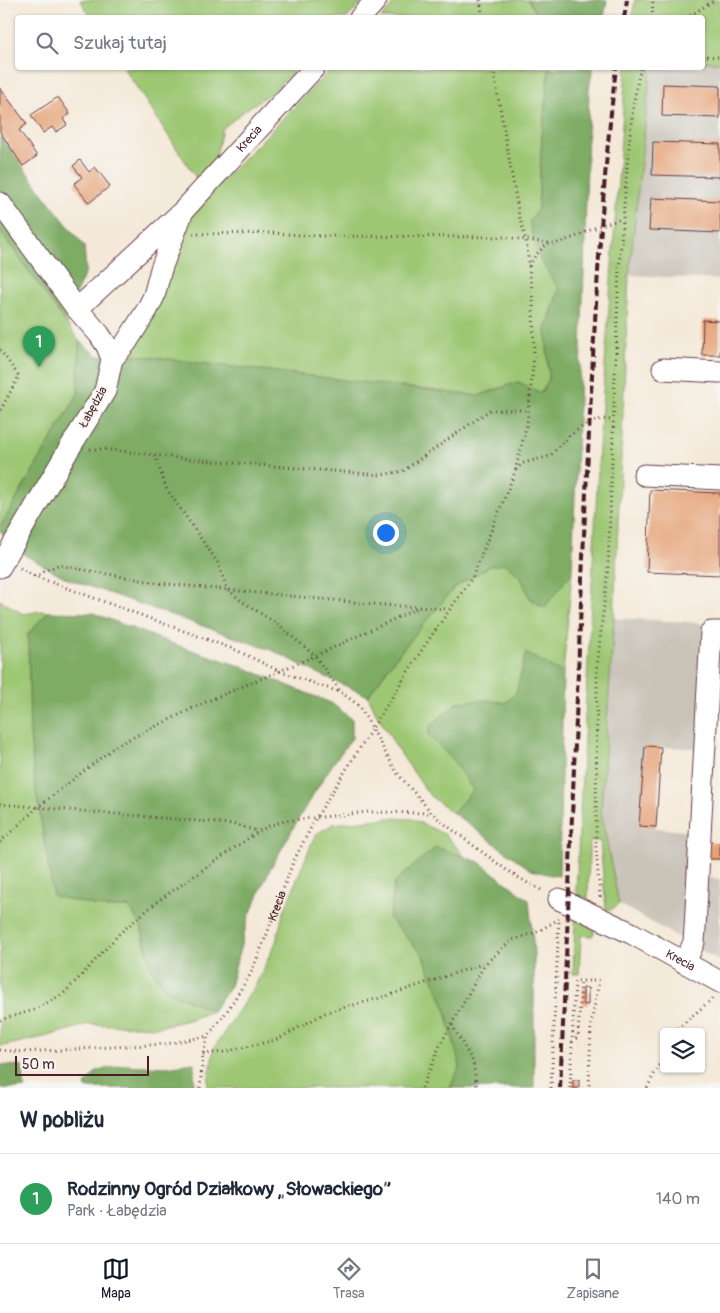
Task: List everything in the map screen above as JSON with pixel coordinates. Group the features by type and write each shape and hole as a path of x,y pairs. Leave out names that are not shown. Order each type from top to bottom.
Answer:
{"street":[{"path":"363,15 376,0"},
{"name":"Krecia","path":"77,309 182,211 312,70"},
{"path":"0,203 77,309 103,340 112,359"},
{"name":"Krecia","path":"112,359 126,342 154,296 182,211"},
{"name":"Łabędzia","path":"3,563 69,448 105,391 112,359"},
{"path":"663,369 720,372"},
{"path":"644,475 720,478"},
{"path":"685,963 694,942 710,632 720,632"},
{"name":"Krecia","path":"559,898 602,918 685,963 719,988"}],"path":[{"path":"480,0 482,15"},
{"path":"652,15 653,0"},
{"path":"691,15 714,0"},
{"path":"705,56 720,57"},
{"name":"Krecia","path":"200,1088 203,1054 208,1036 250,975 293,862 316,818 423,648 472,578 515,472 527,423 534,357 533,301 526,240 519,216 493,70"},
{"path":"602,918 596,849 598,667 608,568 622,219 630,133 641,70"},
{"path":"174,235 272,233 316,236 505,236 555,244 601,225 622,219"},
{"path":"529,267 533,258 549,243"},
{"path":"0,350 19,376 0,411"},
{"path":"69,448 103,449 187,459 381,474 403,471 490,410 528,410"},
{"path":"515,472 523,463 550,456 570,435 590,422 602,419 613,420"},
{"path":"155,455 166,488 218,563 226,590 280,626 315,656 342,693"},
{"path":"3,563 236,650 279,672 342,693 360,707 398,773 432,813 505,870 559,898 551,1088"},
{"path":"34,576 58,565 157,583 373,604 450,609"},
{"path":"0,842 38,807 117,745 208,701 279,672 420,607"},
{"path":"0,804 232,824 259,831"},
{"path":"0,1020 34,1010 63,994 120,932 158,901 259,831 271,825 285,820 368,812 432,813"},
{"path":"422,1088 440,1045 486,963 512,940 537,932 559,920"},
{"path":"203,1054 224,1052 276,1040 327,1012 380,998 486,963"},
{"path":"570,1088 574,980 599,981 591,1025 589,1088"},
{"path":"572,1042 578,1037 581,981"},
{"path":"678,1028 719,988"},
{"path":"451,1024 472,1062 477,1088"},
{"path":"0,1050 23,1052 166,1044 208,1036"},
{"path":"647,1088 660,1063"}],"shaded area":[{"path":"705,62 720,62 720,280 629,275 651,70 705,70"},
{"path":"614,618 714,625 708,749 646,746 639,826 693,832 704,878 720,879 720,961 619,904 601,815"}],"green space":[{"path":"80,0 364,0 350,15 90,15"},
{"path":"397,0 528,0 538,15 384,15"},
{"path":"528,0 607,0 604,15 537,15"},
{"path":"635,0 720,0 720,62 705,62 705,15 632,15"},
{"path":"125,70 295,70 272,92 245,110 222,129 215,160 200,184"},
{"path":"330,70 549,70 542,136 538,209 540,260 559,289 546,329 549,379 541,393 518,382 478,396 126,354 187,217"},
{"path":"549,70 593,70 589,88 572,572 544,608 530,598 520,576 506,564 490,566 454,588 393,661 368,696 274,651 68,579 23,554 0,531 0,527 78,394 79,341 98,356 126,354 478,396 518,382 541,393 549,379 546,329 559,289 540,260 529,222 538,209 542,136"},
{"path":"626,70 651,70 629,275 614,618 601,812 619,904 611,910 606,909 600,841 591,841 589,845 588,898 582,898 576,892 599,449"},
{"path":"0,136 84,246 86,271 64,320 0,231"},
{"path":"0,231 79,341 78,394 0,527"},
{"path":"506,563 520,576 530,598 544,608 572,572 563,673 527,654 516,694 505,703 487,700 428,735 453,760 473,790 453,813 430,796 398,750 368,696 391,664 454,587 490,566"},
{"path":"0,600 23,614 48,612 28,634 30,734 35,784 45,847 106,908 129,907 141,926 151,967 166,991 213,1011 188,1020 157,1027 89,1024 48,1036 0,1046"},
{"path":"48,612 93,613 173,644 240,666 331,703 352,719 352,738 307,804 269,871 248,919 230,986 213,1011 166,991 151,967 141,926 129,907 106,908 53,896 35,784 30,734 28,634"},
{"path":"526,653 563,673 559,876 531,870 453,813 473,790 453,760 428,735 430,726 458,702 487,700 506,703 516,693"},
{"path":"389,818 412,819 446,835 465,857 436,848 389,918 422,954 444,1004 460,1066 450,1088 207,1088 214,1048 256,984 276,942 283,914 315,835 333,824"},
{"path":"436,847 479,862 529,900 534,952 534,1088 450,1088 460,1066 444,1004 422,954 389,918 395,881"},
{"path":"575,919 594,928 592,936 581,935 579,974 573,974"},
{"path":"194,1063 194,1088 86,1088 85,1085 97,1071 124,1065 166,1067"},
{"path":"0,1065 22,1066 25,1088 0,1088"}],"building":[{"path":"663,84 720,86 720,118 662,116"},
{"path":"0,88 27,124 19,130 37,156 23,166 0,132"},
{"path":"58,97 70,114 63,119 67,125 56,132 52,127 43,133 31,115"},
{"path":"653,142 720,144 720,177 652,175"},
{"path":"80,160 89,172 95,167 110,186 89,203 74,184 82,177 73,166"},
{"path":"651,198 720,201 720,233 649,230"},
{"path":"703,320 720,321 720,355 702,355"},
{"path":"650,490 720,493 720,575 647,572"},
{"path":"645,746 661,747 656,827 639,826"},
{"path":"707,842 720,843 720,859 706,859"},
{"path":"583,988 588,988 588,1005 583,1004"},
{"path":"573,1080 579,1080 579,1088 573,1088"}],"railway":[{"path":"624,15 627,0"},
{"path":"560,1088 592,371 602,219 616,70"}],"place":[{"name":"Rodzinny Ogród Działkowy „Słowackiego”","path":"39,367"}]}
